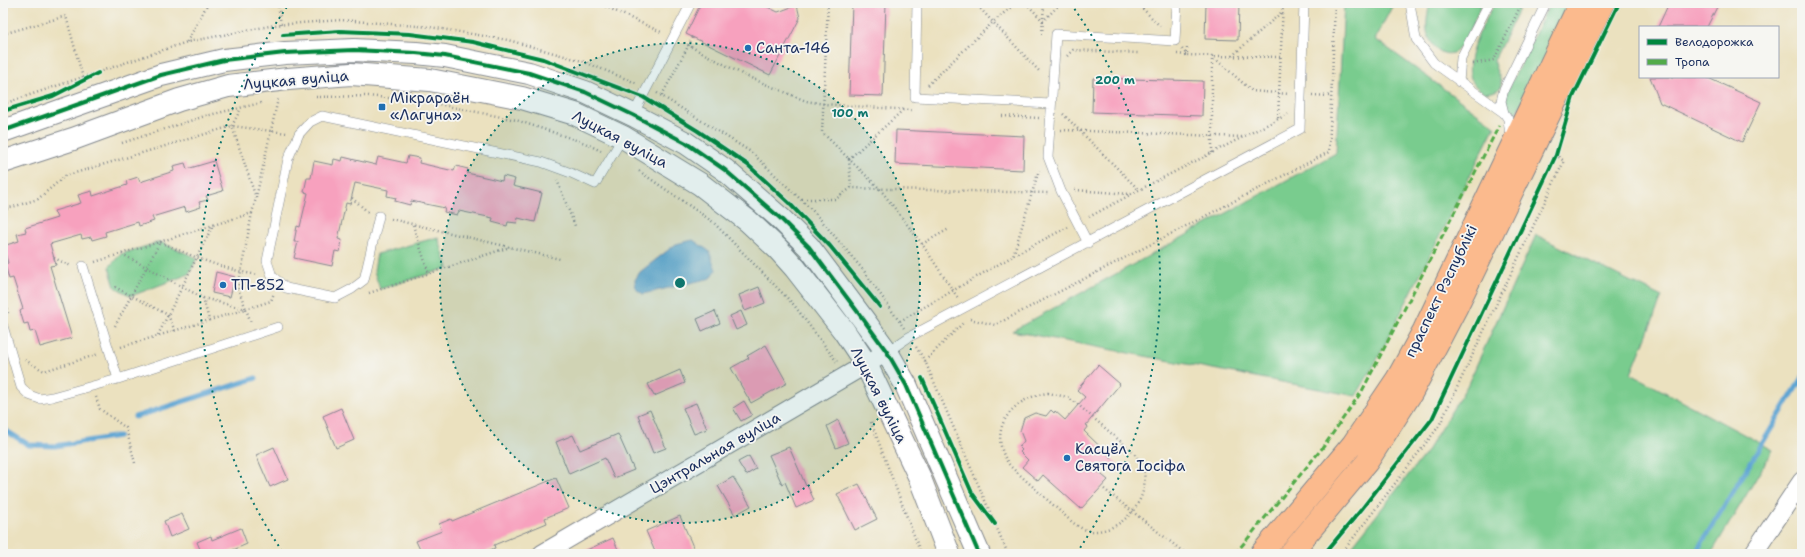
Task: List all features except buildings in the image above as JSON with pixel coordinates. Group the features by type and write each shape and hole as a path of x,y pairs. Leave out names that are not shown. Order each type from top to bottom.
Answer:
{"main road":[{"name":"праспект Рэспублікі","path":"1261,554 1353,444 1397,379 1424,330 1580,3"},
{"name":"праспект Рэспублікі","path":"1290,554 1367,462 1412,392 1459,300 1603,3"}],"street":[{"name":"Луцкая вуліца","path":"3,131 161,75 224,60 285,53 354,50 444,56 529,73 585,92 686,143 725,170 780,218 809,247 887,352 906,385 979,554"},
{"name":"Луцкая вуліца","path":"3,162 73,139 178,100 228,86 288,79 351,74 430,80 522,98 575,114 623,137 700,184 764,236 795,268 844,330 866,364 919,476 949,554"},
{"path":"63,111 73,139"},
{"name":"Цэнтральная вуліца","path":"542,554 887,352"},
{"path":"1753,554 1802,482"}],"lane":[{"path":"633,115 691,3"},
{"path":"917,3 915,97 1051,104"},
{"path":"1088,243 1061,191 1048,157 1056,34 1175,41 1177,3"},
{"path":"887,352 909,338 1300,129 1304,3"},
{"path":"1410,3 1416,39 1434,63 1504,113"},
{"path":"1459,82 1462,58 1489,3"},
{"path":"1503,164 1510,135 1508,119 1504,113 1501,101 1504,88 1546,3"},
{"path":"379,216 364,280 352,290 335,298 286,288 278,283 272,276 267,261 288,159 299,134 310,122 322,116 541,162 571,172 595,184 623,137"},
{"path":"79,267 118,379"},
{"path":"6,323 21,387 29,395 40,399 118,379 278,327"}],"path":[{"path":"187,42 208,3"},
{"path":"278,3 281,25"},
{"path":"598,3 674,37 746,76 806,101 824,104 918,110"},
{"path":"828,3 822,132 880,189 922,244 965,309 968,318"},
{"path":"975,3 1040,72"},
{"path":"849,159 993,22 1016,3"},
{"path":"1026,3 1043,21 1061,3"},
{"path":"1278,118 1283,3"},
{"path":"968,318 995,325 1329,152 1335,3"},
{"path":"1459,82 1473,64 1494,60 1522,3"},
{"path":"1232,56 1282,12"},
{"path":"3,34 66,16 83,78"},
{"path":"662,95 693,37"},
{"path":"1187,55 1188,40"},
{"path":"1063,59 1073,50 1141,53"},
{"path":"1172,54 1281,57"},
{"path":"1212,56 1252,91 1280,94 1331,96"},
{"path":"1212,56 1212,153"},
{"path":"72,86 98,73"},
{"path":"314,97 368,96 428,102 516,120 585,143 629,164 713,222 794,305 848,376"},
{"path":"271,100 284,98"},
{"path":"246,309 238,288 252,213 279,99"},
{"path":"115,145 205,116 264,102"},
{"path":"241,107 232,126 256,198"},
{"path":"801,199 836,199 851,188 1052,193 1074,190 1131,194 1300,108"},
{"path":"1060,117 1060,111 1139,190"},
{"path":"994,115 1040,118 1039,124"},
{"path":"1058,136 1059,123"},
{"path":"3,210 38,199 65,176 232,126 299,134"},
{"path":"1059,130 1244,137"},
{"path":"1340,554 1439,426 1564,161 1556,155 1553,162"},
{"path":"849,159 851,188"},
{"path":"900,321 1013,256 1039,171 1039,164"},
{"path":"556,179 575,226"},
{"path":"352,198 369,213"},
{"path":"54,258 79,267 252,213"},
{"path":"379,216 560,259"},
{"path":"413,224 429,274"},
{"path":"158,336 214,225"},
{"path":"922,244 949,229"},
{"path":"160,242 197,258 241,272 272,276"},
{"path":"113,329 160,242"},
{"path":"352,290 367,294 511,247"},
{"path":"121,254 203,298 246,309"},
{"path":"117,341 119,348 271,301 278,283"},
{"path":"115,287 168,315 175,331"},
{"path":"3,297 6,323"},
{"path":"203,298 209,320"},
{"path":"925,361 968,318"},
{"path":"21,358 44,371 109,351"},
{"path":"1038,394 1059,394 1068,397 1076,403 1134,453 1140,462 1144,472 1144,484 1141,496 1132,512 1115,526 1104,530 1092,531 1080,527 1071,521 1011,467 1004,458 1000,447 999,438 1004,421 1010,412 1018,404 1038,394"},
{"path":"100,409 126,428 135,463"},
{"path":"869,418 921,554"},
{"path":"1104,489 1186,554"},
{"path":"981,505 995,524"}],"green space":[{"path":"1344,3 1394,3 1375,39 1495,126 1377,360 1356,396 1012,331 1336,153"},
{"path":"1430,3 1482,3 1467,37 1459,49 1455,52 1450,54 1441,52 1436,49 1430,40 1427,31 1427,17"},
{"path":"1495,3 1522,3 1494,60 1501,85 1495,91 1486,93 1475,86 1470,76 1470,63 1472,50"},
{"path":"1550,3 1574,3 1516,113 1512,113 1506,106 1508,90"},
{"path":"1536,235 1662,297 1631,374 1773,450 1711,554 1346,554 1425,454 1467,386"},
{"path":"438,237 448,268 380,289 374,271 377,254"},
{"path":"160,242 197,258 189,274 131,296 115,287 109,267 121,254"}],"water":[{"path":"693,240 709,251 716,270 711,278 643,294 636,289 635,280 640,272 676,244"}],"waterway":[{"path":"135,417 256,378"},
{"path":"1695,554 1802,378"},
{"path":"3,429 29,445 55,446 119,436"}],"marked path":[{"path":"1235,554 1324,446 1362,391 1499,126"}],"cycle path":[{"path":"1324,554 1361,510 1432,419 1556,155 1573,97 1619,3"},
{"path":"283,35 340,31 410,34 473,42 543,59 643,97 698,131 748,165 789,203 830,246 880,307"},
{"path":"3,131 161,75 224,60 285,53 354,50 445,56 529,73 585,92 686,143 725,170 780,218 809,247 887,352 906,385 979,554"},
{"path":"3,111 53,96 98,73"},
{"path":"922,378 972,493 995,524"}],"place":[{"name":"Санта-146","path":"748,48"},
{"name":"Мікрараён «Лагуна»","path":"382,107"},
{"name":"ТП-852","path":"223,285"},
{"name":"Касцёл Святога Іосіфа","path":"1067,458"}]}
